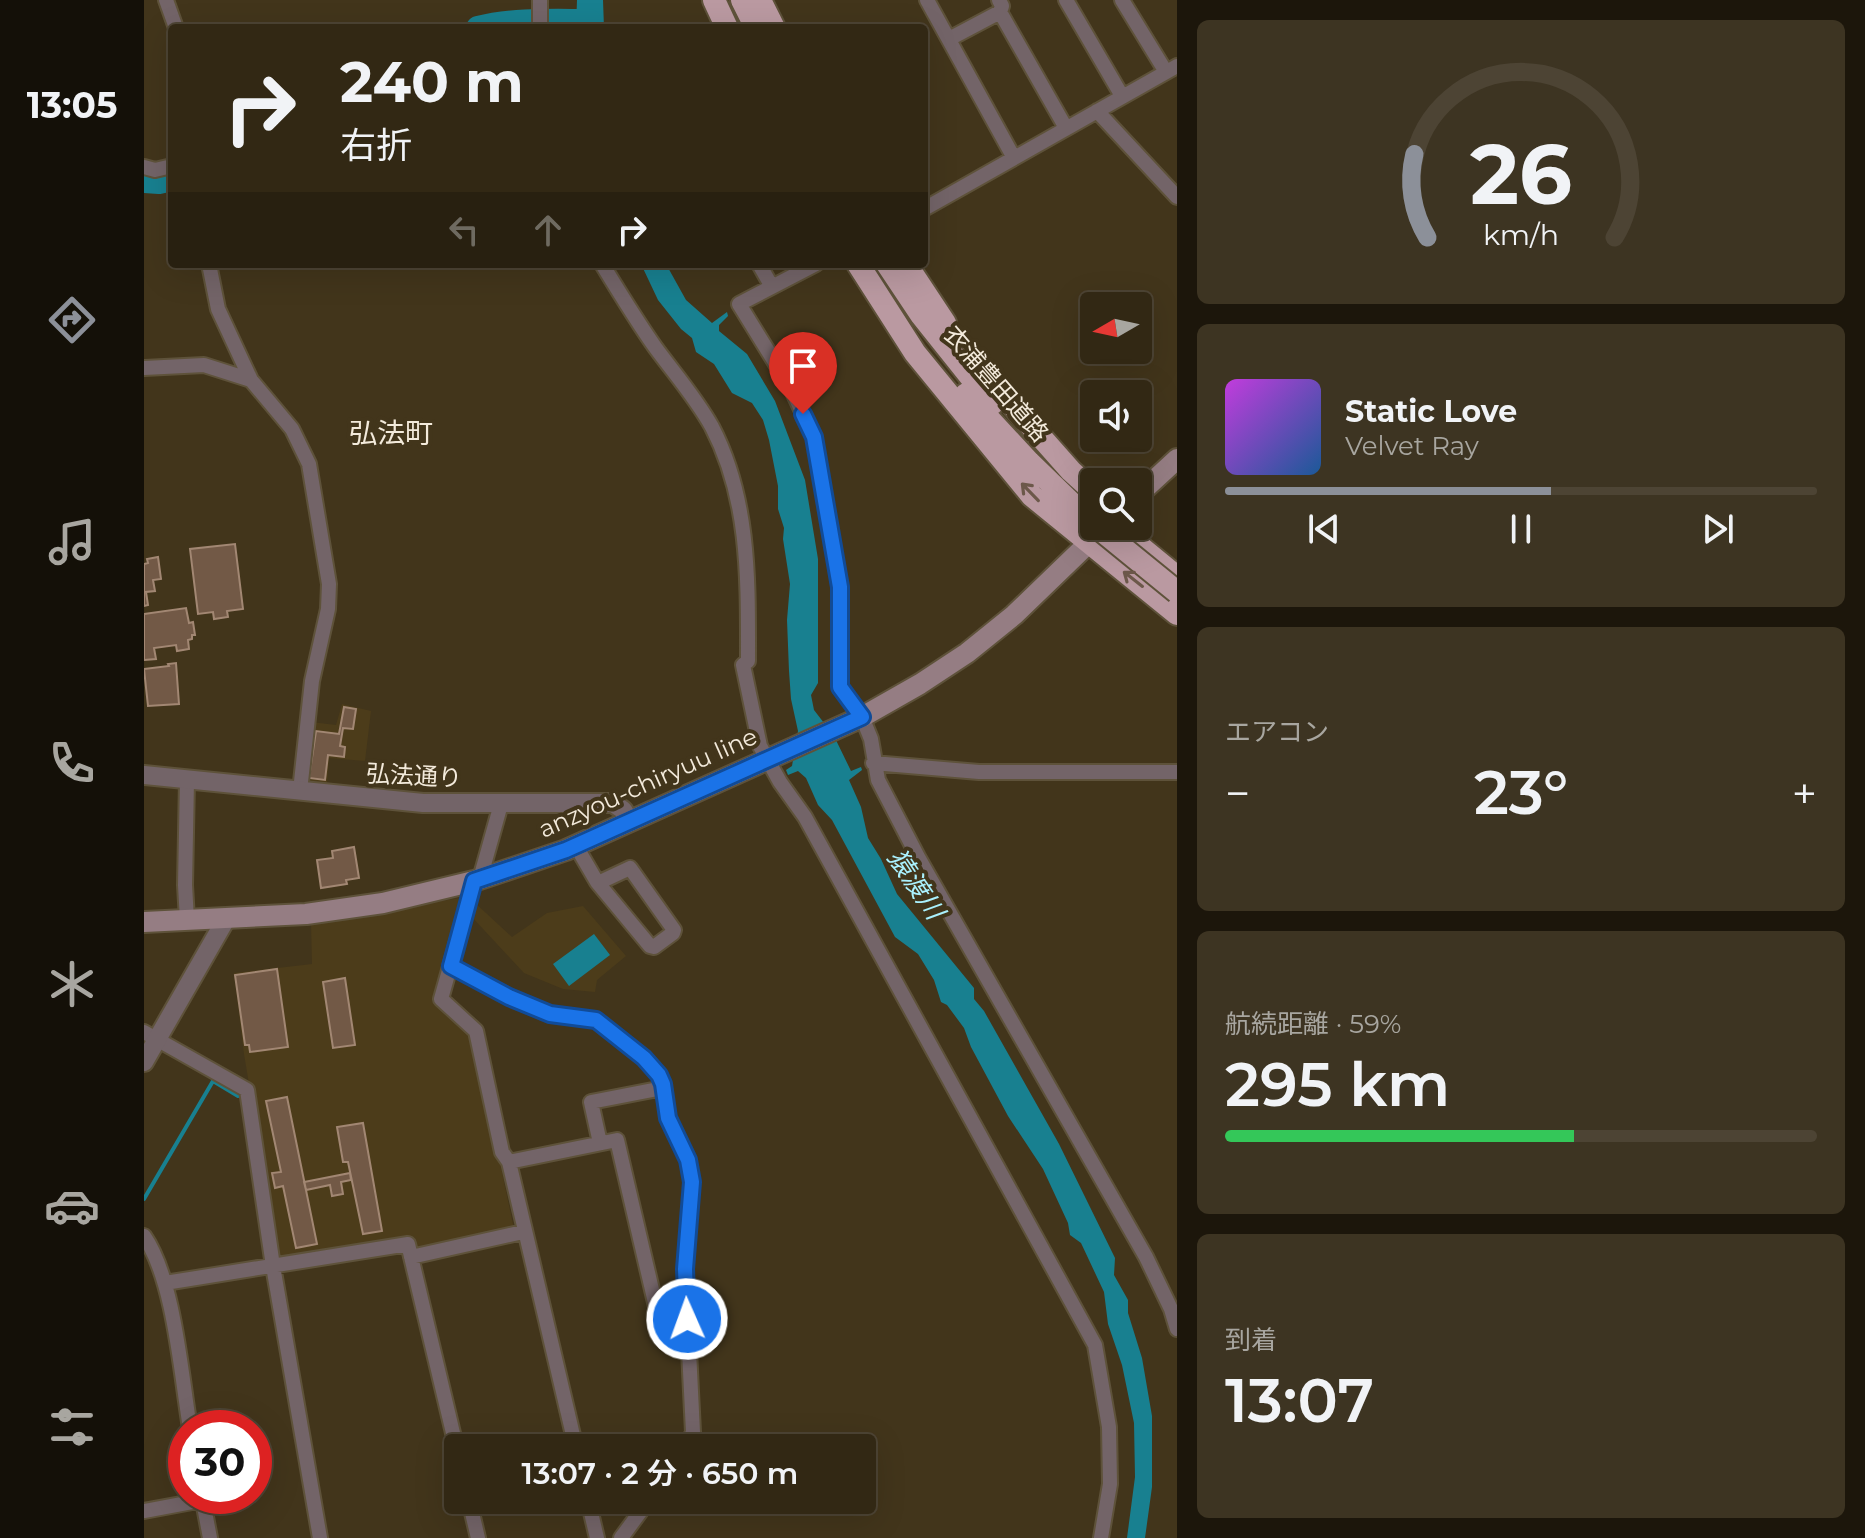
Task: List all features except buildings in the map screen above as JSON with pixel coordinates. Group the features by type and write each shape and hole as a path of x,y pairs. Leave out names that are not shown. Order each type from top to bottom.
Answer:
{"highway":[{"path":"714,0 725,24"},
{"path":"730,0 741,24"},
{"path":"756,1 756,24"},
{"path":"756,1 771,24"},
{"path":"861,268 915,353 1032,496 1080,524"},
{"name":"衣浦豊田道路","path":"878,268 920,335 970,400 1080,517"},
{"name":"衣浦豊田道路","path":"890,268 921,315 1005,421 1080,495"},
{"path":"909,268 940,317 992,383 1080,479"},
{"path":"1102,540 1177,614"},
{"name":"衣浦豊田道路","path":"1105,540 1177,592"},
{"path":"1132,540 1177,577"},
{"path":"1148,540 1177,565"}],"main road":[{"path":"1152,482 1177,459"},
{"name":"anzyou-chiryuu line","path":"144,922 306,914 383,903 477,880 576,846 858,719 920,684 967,653 1014,615 1085,540"}],"street":[{"path":"166,0 175,24"},
{"path":"927,0 1014,158"},
{"path":"1066,0 1122,96"},
{"path":"928,207 1171,69 1122,0"},
{"path":"540,2 540,24"},
{"path":"949,39 1000,6 1066,128"},
{"path":"1097,111 1177,197"},
{"path":"144,167 155,170 168,167"},
{"path":"210,268 218,309 251,380 292,429 309,464 329,584 328,609 312,681 300,791"},
{"path":"605,268 713,429 739,499 748,559 748,661 743,665 760,746 774,757 780,782 805,817 1095,1345 1109,1427 1110,1484 1101,1538"},
{"path":"761,268 772,287"},
{"path":"808,268 739,304 792,390 814,437 840,587 840,687 871,739 878,780 918,857 1146,1257 1177,1329"},
{"path":"144,368 204,365 251,380"},
{"path":"873,763 979,772 1177,772"},
{"name":"弘法通り","path":"144,775 375,800 501,804 613,803 623,810 630,821"},
{"path":"187,780 187,920"},
{"path":"501,804 441,999 476,1031 502,1152 509,1162 573,1434"},
{"path":"576,846 598,883 650,946 654,947 673,933 661,909 630,868 598,883"},
{"path":"144,1062 151,1036 226,919"},
{"path":"451,966 509,997 550,1014 596,1020 652,1066 663,1084 668,1118 688,1160 692,1182 685,1269 692,1434"},
{"path":"151,1036 247,1090 273,1266 320,1538"},
{"path":"600,1143 591,1102 663,1088"},
{"path":"509,1162 617,1140 664,1341 688,1338"},
{"path":"411,1257 523,1232"},
{"path":"144,1236 156,1253 165,1283 187,1410"},
{"path":"165,1283 408,1244 453,1434"},
{"path":"144,1511 168,1506"},
{"path":"206,1514 210,1538"},
{"path":"472,1514 478,1538"},
{"path":"591,1514 597,1538"},
{"path":"621,1538 639,1514"}],"shaded area":[{"path":"342,704 371,711 365,761 329,758 327,784 305,782 311,722 336,725"},
{"path":"459,898 463,901 455,921 436,999 472,1030 514,1229 415,1252 412,1237 278,1259 244,1054 234,973 312,964 311,924"},
{"path":"473,901 512,937 547,913 583,906 626,956 597,980 595,992 563,989 524,973 471,916"}],"water":[{"path":"577,0 603,0 604,24 576,24"},
{"path":"643,268 668,268 686,300 712,323 727,312 728,316 719,325 719,331 747,354 775,401 805,480 818,559 818,683 811,695 814,710 834,736 851,771 861,767 862,770 849,780 861,807 868,838 897,894 974,988 974,999 984,1011 1059,1144 1115,1258 1114,1275 1128,1300 1128,1313 1142,1358 1152,1416 1152,1487 1145,1538 1127,1538 1135,1477 1134,1423 1122,1365 1108,1324 1104,1292 1081,1243 1070,1235 1068,1223 1043,1169 1008,1116 964,1028 947,1005 941,1002 934,980 918,954 895,937 832,820 818,805 806,778 798,771 788,775 786,770 792,766 798,731 789,671 787,620 790,584 784,528 778,509 778,486 763,420 752,403 732,393 714,364 696,352 692,338 658,300"},
{"path":"594,934 610,955 569,986 553,964"}],"waterway":[{"path":"501,24 589,21"},
{"path":"144,181 168,180"},
{"path":"144,1199 213,1081 238,1096"}],"district":[{"name":"弘法町","path":"391,433"}],"route":[{"path":"687,1319 685,1269 692,1182 688,1160 668,1118 659,1075 644,1058 596,1020 550,1014 509,997 451,966 474,881 566,850 862,717 840,687 840,587 814,437 803,414"}],"water label":[{"name":"猿渡川","path":"916,884"}]}
